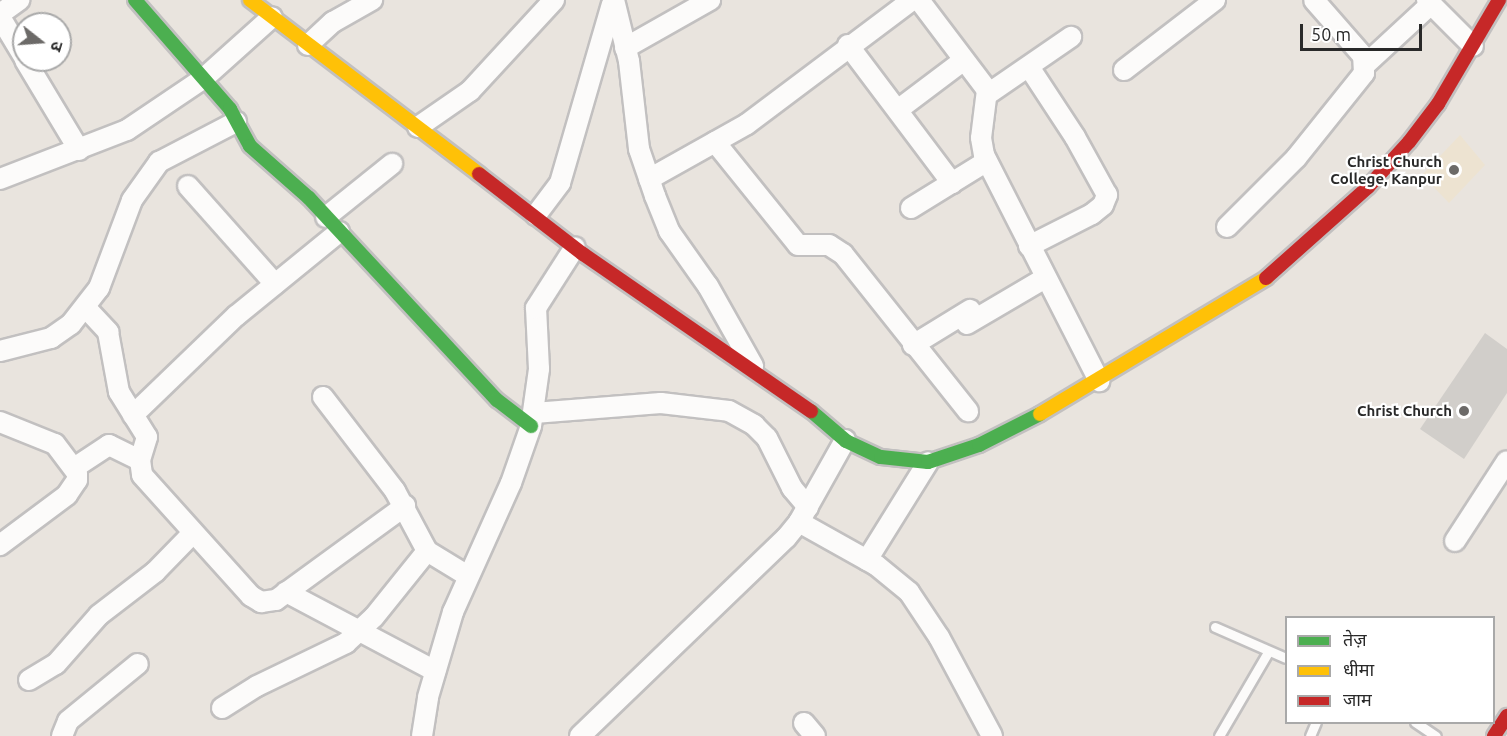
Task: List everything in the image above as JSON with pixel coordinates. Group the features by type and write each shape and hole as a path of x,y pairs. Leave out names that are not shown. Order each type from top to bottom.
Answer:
{"street":[{"path":"12,37 0,16 19,0"},
{"path":"135,0 204,78 236,122 250,146 333,225 497,400 532,420 661,403 729,411 754,425 766,438 803,515 893,576 922,608 992,736"},
{"path":"250,0 536,215 575,247 793,395 845,440 881,457 928,462 979,445 1099,381 1262,281 1368,187 1409,142 1438,104 1499,0"},
{"path":"308,45 333,22 372,0"},
{"path":"418,127 470,91 554,0"},
{"path":"625,48 710,0"},
{"path":"649,178 747,124 848,45 912,0"},
{"path":"919,0 988,94 981,138 987,161 1099,381"},
{"path":"1124,70 1215,0"},
{"path":"1314,0 1356,46 1365,64"},
{"path":"536,215 560,183 613,2"},
{"path":"613,2 625,48 639,148 669,231 708,286 754,369"},
{"path":"1227,227 1296,158 1358,81 1365,64 1429,2 1473,46"},
{"path":"0,179 127,130 204,78 272,17"},
{"path":"988,94 1071,37"},
{"path":"848,45 952,183"},
{"path":"899,110 964,60"},
{"path":"1029,67 1075,137 1107,195 1103,205 1092,214 1029,246"},
{"path":"33,72 79,150"},
{"path":"0,351 51,338 86,308 99,288 132,200 149,174 167,158 236,122"},
{"path":"715,142 798,245 829,245 843,254 913,345 968,411"},
{"path":"911,208 987,161"},
{"path":"133,415 236,316 275,284 392,164"},
{"path":"188,186 275,284"},
{"path":"422,736 435,671 468,576 511,483 532,420 539,369 536,308 575,247"},
{"path":"913,345 1045,278"},
{"path":"86,308 108,332 119,392 147,437 140,460 142,475 252,596 267,602 286,592 405,506"},
{"path":"322,397 405,506 427,551 468,576"},
{"path":"0,422 55,444 74,468 77,480 74,487 0,545"},
{"path":"580,736 803,515 845,440"},
{"path":"74,468 109,446 140,460"},
{"path":"1455,541 1507,461"},
{"path":"867,560 928,462"},
{"path":"29,680 56,664 99,615 155,572 193,533"},
{"path":"222,708 257,686 346,643 427,551"},
{"path":"286,592 435,671"},
{"path":"62,736 68,721 138,664"},
{"path":"1494,736 1507,716"}],"lane":[{"path":"1215,627 1268,652 1285,657"},
{"path":"1219,736 1268,652"},
{"path":"1417,724 1435,736"}],"shaded area":[{"name":"Christ Church College, Kanpur","path":"1460,135 1485,165 1449,203 1422,175"}],"building":[{"name":"Christ Church","path":"1485,333 1507,349 1507,393 1464,459 1420,429"}],"traffic: fast":[{"path":"135,0 230,109 250,146 309,198 497,400 531,426"},
{"path":"811,411 846,441 881,457 928,462 979,445 1040,414"}],"traffic: slow":[{"path":"250,0 479,174"},
{"path":"1040,414 1266,278"}],"traffic: jam":[{"path":"1266,278 1368,187 1409,142 1438,104 1499,0"},
{"path":"479,174 583,254 811,411"},
{"path":"1494,736 1507,716"}],"place":[{"name":"Christ Church College, Kanpur","path":"1454,170"},
{"name":"Christ Church","path":"1464,411"}]}
